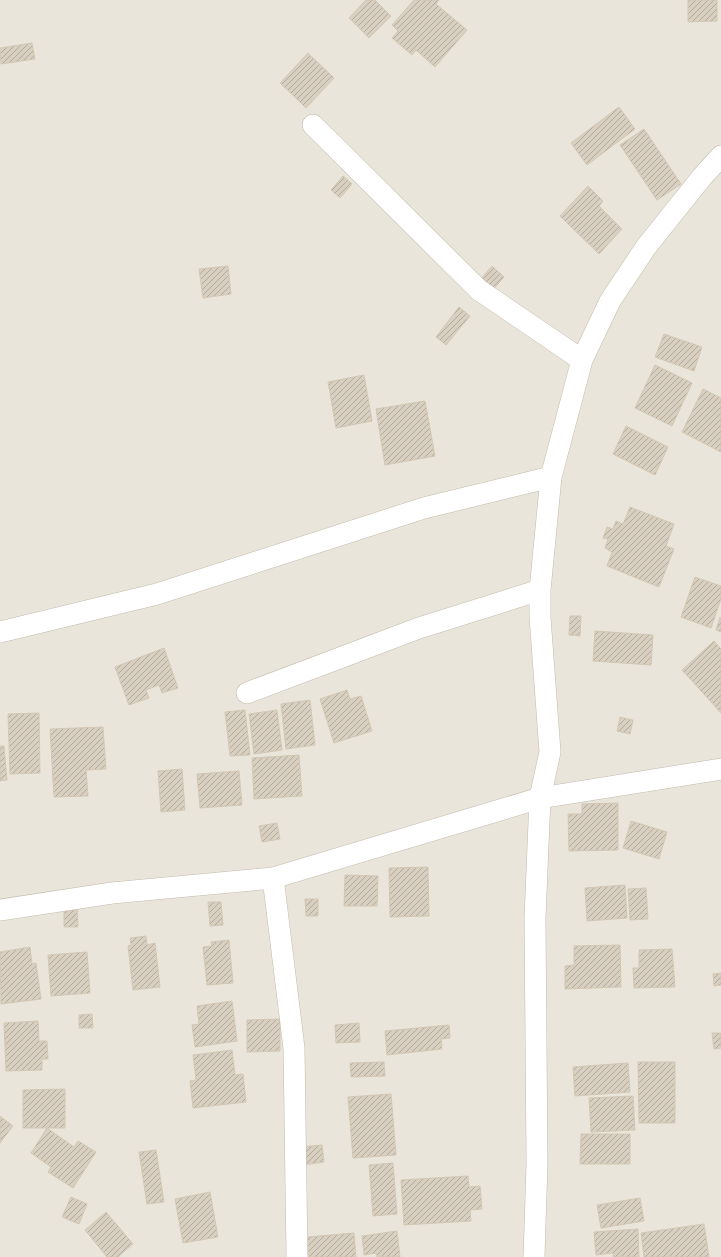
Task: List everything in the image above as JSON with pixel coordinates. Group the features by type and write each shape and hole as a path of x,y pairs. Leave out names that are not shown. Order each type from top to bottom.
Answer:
{"street":[{"path":"313,124 479,290 582,360"},
{"path":"534,1257 537,1164 535,918 540,798 550,752 540,617 540,590 551,477 582,360 610,301 646,248 702,177 721,156"},
{"path":"0,632 157,594 424,508 551,477"},
{"path":"247,693 419,628 540,590"},
{"path":"0,910 112,894 273,878 540,798 721,769"},
{"path":"273,878 294,1048 297,1257"}],"shaded area":[{"path":"0,0 721,0 721,1257 0,1257"}],"building":[{"path":"366,0 375,0 391,16 369,38 349,18"},
{"path":"414,0 439,0 436,4 467,30 435,67 416,50 412,55 392,38 398,31 392,25"},
{"path":"688,0 717,0 717,21 688,22"},
{"path":"32,43 35,59 1,64 0,48"},
{"path":"308,53 334,78 306,108 280,83"},
{"path":"619,107 635,129 587,165 571,143"},
{"path":"644,129 681,184 657,200 620,145"},
{"path":"343,176 352,184 340,198 331,190"},
{"path":"588,186 603,201 599,206 622,229 599,254 560,216"},
{"path":"228,266 231,294 203,298 199,269"},
{"path":"492,266 504,277 492,291 480,280"},
{"path":"459,307 470,316 446,345 436,337"},
{"path":"664,334 702,347 694,371 655,357"},
{"path":"655,365 692,383 672,426 635,408"},
{"path":"364,375 372,421 336,428 328,382"},
{"path":"703,389 721,398 721,452 682,432"},
{"path":"425,401 435,456 385,465 376,409"},
{"path":"626,426 668,447 655,475 613,454"},
{"path":"630,507 674,524 666,546 674,549 659,587 607,566 612,552 605,548 608,539 603,538 607,527 613,529 616,521 623,524"},
{"path":"695,577 721,586 721,599 711,628 681,617"},
{"path":"570,616 581,616 580,636 569,635"},
{"path":"720,617 721,618 721,632 716,630"},
{"path":"595,631 653,635 651,665 593,661"},
{"path":"714,641 721,649 721,713 682,670"},
{"path":"164,648 178,688 162,693 159,685 146,690 149,698 129,705 115,667"},
{"path":"347,690 350,699 361,696 372,731 334,743 320,699"},
{"path":"310,700 315,745 286,749 281,704"},
{"path":"245,710 250,755 230,756 225,712"},
{"path":"277,710 282,750 254,754 249,714"},
{"path":"39,713 40,773 10,774 8,714"},
{"path":"620,717 633,720 630,734 617,731"},
{"path":"103,727 106,769 86,770 88,796 54,797 50,729"},
{"path":"0,746 4,746 7,780 0,781"},
{"path":"299,755 302,796 254,799 252,758"},
{"path":"182,769 185,810 161,812 158,771"},
{"path":"239,771 242,805 200,808 197,774"},
{"path":"618,803 618,850 569,851 568,814 582,814 582,804"},
{"path":"631,821 667,832 659,859 623,848"},
{"path":"277,823 280,839 262,842 259,826"},
{"path":"428,867 429,916 390,917 389,868"},
{"path":"345,875 378,876 377,906 344,906"},
{"path":"625,885 627,918 587,921 585,888"},
{"path":"646,888 648,919 630,920 628,889"},
{"path":"305,899 318,899 318,916 306,916"},
{"path":"208,902 221,902 223,925 210,926"},
{"path":"77,909 78,927 64,927 64,910"},
{"path":"146,936 147,945 155,943 160,987 133,990 128,946 131,945 130,938"},
{"path":"229,940 233,983 207,985 203,947 212,946 211,942"},
{"path":"620,945 621,987 565,989 565,966 574,965 574,946"},
{"path":"30,947 32,964 36,963 41,999 1,1004 0,952"},
{"path":"672,949 675,987 634,988 633,968 639,968 639,950"},
{"path":"87,952 90,993 51,996 48,955"},
{"path":"721,973 721,985 714,986 713,974"},
{"path":"232,1001 237,1041 195,1047 192,1025 199,1024 197,1006"},
{"path":"92,1014 93,1028 79,1028 79,1015"},
{"path":"280,1019 280,1051 247,1052 247,1020"},
{"path":"38,1021 39,1041 47,1041 48,1059 42,1059 42,1070 6,1071 4,1023"},
{"path":"359,1023 360,1042 336,1043 335,1025"},
{"path":"449,1025 450,1038 441,1039 442,1049 387,1055 385,1031"},
{"path":"712,1033 721,1033 721,1048 714,1049"},
{"path":"232,1050 235,1075 243,1074 246,1102 193,1108 190,1081 196,1080 193,1055"},
{"path":"384,1062 385,1076 351,1077 350,1063"},
{"path":"638,1062 675,1062 675,1123 639,1123"},
{"path":"628,1063 630,1092 575,1096 573,1067"},
{"path":"65,1089 65,1128 23,1128 23,1090"},
{"path":"391,1094 396,1155 353,1158 348,1097"},
{"path":"633,1096 635,1130 591,1132 589,1098"},
{"path":"0,1116 13,1126 0,1143"},
{"path":"47,1128 74,1147 78,1141 96,1152 73,1188 48,1172 51,1167 31,1153"},
{"path":"581,1134 630,1134 630,1164 580,1164"},
{"path":"322,1145 324,1162 302,1165 301,1147"},
{"path":"156,1150 164,1202 147,1204 139,1152"},
{"path":"393,1163 397,1214 373,1216 369,1165"},
{"path":"468,1176 469,1187 480,1186 482,1209 470,1210 471,1221 404,1225 401,1180"},
{"path":"210,1192 218,1237 183,1243 175,1199"},
{"path":"71,1197 87,1204 79,1224 62,1217"},
{"path":"640,1198 644,1221 601,1228 597,1205"},
{"path":"106,1212 133,1244 118,1257 107,1257 85,1230"},
{"path":"704,1224 709,1257 644,1257 641,1233"},
{"path":"638,1229 639,1257 613,1257 613,1253 596,1255 594,1232"},
{"path":"397,1231 400,1257 377,1257 376,1253 364,1255 362,1236"},
{"path":"354,1233 356,1257 309,1257 307,1237"}]}
